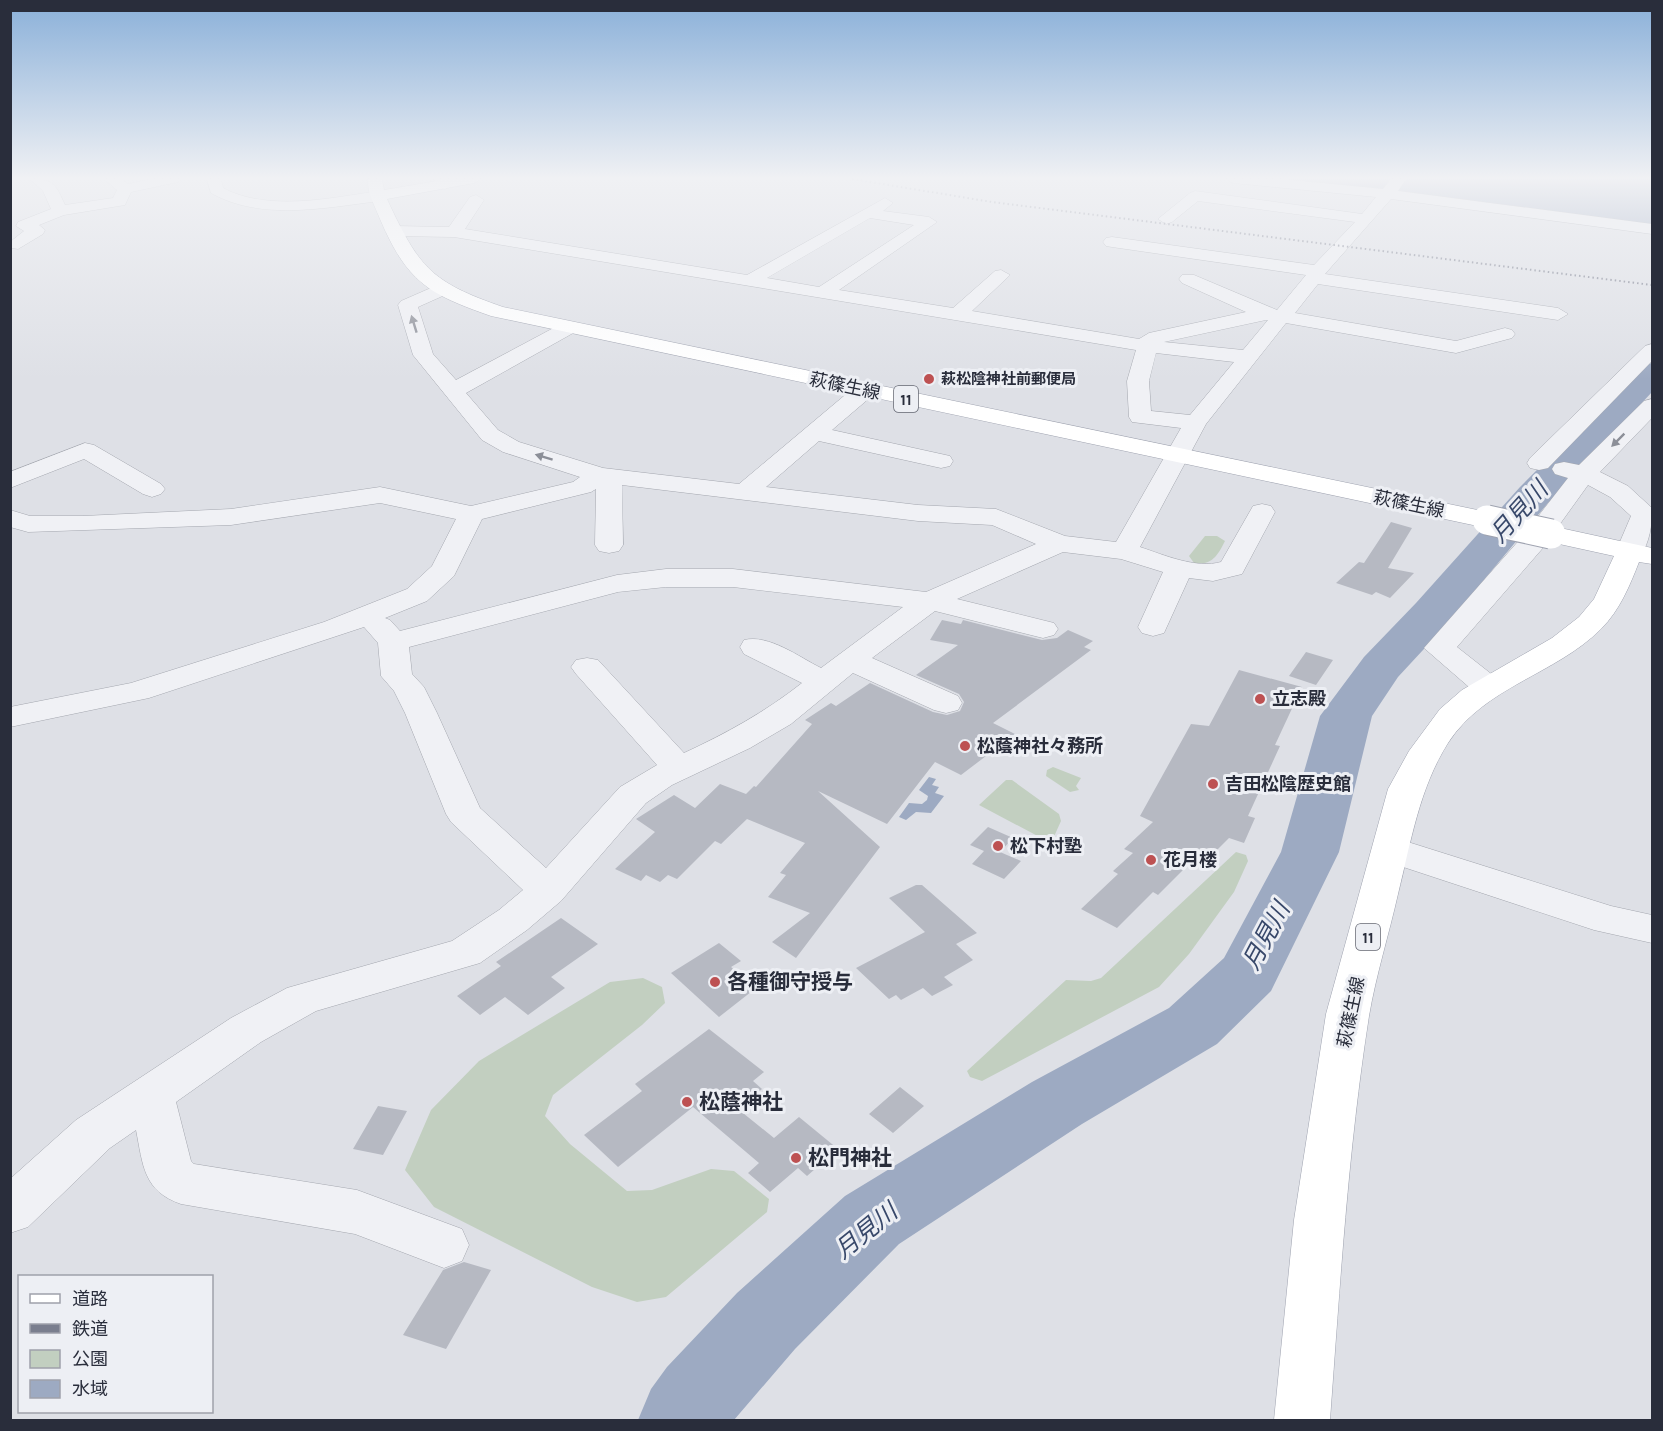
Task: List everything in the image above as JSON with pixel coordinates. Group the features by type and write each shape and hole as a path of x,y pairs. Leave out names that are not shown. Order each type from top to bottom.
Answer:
{"main road":[{"name":"萩篠生線","path":"399,246 417,273 440,290 498,312 1641,554 1592,622 1564,644 1471,699 1440,731 1419,762 1406,789 1348,1014 1319,1220 1302,1420"}],"street":[{"path":"537,246 1146,346 1247,357"},
{"path":"749,281 810,246"},
{"path":"822,293 893,246"},
{"path":"1136,246 1558,314"},
{"path":"1124,551 1175,455 1196,422 1247,357 1273,316 1301,293 1339,246"},
{"path":"957,315 1001,275"},
{"path":"1188,279 1273,316 1456,347 1506,334"},
{"path":"440,290 408,305 423,355 490,435 511,447 604,475 747,490 918,513 996,517 1060,544 1124,551 1179,568 1213,573 1232,568 1262,512"},
{"path":"1301,293 1400,308"},
{"path":"1196,422 1140,417 1138,381 1149,339 1273,316"},
{"path":"453,391 568,328"},
{"path":"1641,554 1645,515 1631,498 1584,474 1539,463 1653,350"},
{"path":"747,490 865,390"},
{"path":"1488,687 1439,648 1532,543 1584,474 1653,406"},
{"path":"813,433 942,460"},
{"path":"10,481 85,450 152,489"},
{"path":"10,518 28,524 83,524 231,517 380,495 471,514 582,488 604,475"},
{"path":"604,475 609,545"},
{"path":"389,620 444,570 471,514"},
{"path":"10,1211 93,1134 246,1030 302,999 466,952 513,920 547,891 633,795 679,768 738,741 779,717 930,600 999,568 1060,544"},
{"path":"1154,627 1179,568"},
{"path":"10,717 138,690 339,632 389,620 666,578 733,578 930,600 1043,629"},
{"path":"389,620 397,676 408,687 464,814 547,891"},
{"path":"755,647 824,681"},
{"path":"850,660 946,703"},
{"path":"587,667 679,768"},
{"path":"1392,850 1608,920 1653,929"},
{"path":"151,1094 169,1171 181,1183 357,1212 444,1245"}],"green space":[{"path":"1205,536 1217,536 1225,541 1217,555 1210,561 1194,563 1189,556"},
{"path":"1053,767 1081,778 1076,786 1079,790 1070,792 1046,776 1047,770"},
{"path":"1006,780 1012,780 1059,814 1061,821 1052,841 1047,841 979,805"},
{"path":"1236,852 1246,855 1248,861 1234,892 1189,954 1159,987 982,1081 970,1077 967,1071 1066,980 1091,981 1101,978"},
{"path":"643,978 662,987 665,1003 642,1025 553,1095 545,1116 570,1144 627,1191 652,1190 711,1169 734,1171 769,1199 767,1212 666,1297 637,1302 592,1287 434,1207 405,1170 431,1110 479,1061 610,982"}],"water":[{"path":"929,777 936,779 932,785 939,787 935,793 944,796 931,813 916,812 906,820 899,817 909,803 922,804 927,800 928,796 919,790"}],"building":[{"path":"1391,522 1412,528 1388,568 1414,573 1390,598 1376,592 1372,595 1336,583 1359,562 1364,563"},
{"path":"942,620 961,624 963,620 1042,640 1057,638 1068,630 1093,641 1084,647 1091,650 993,723 1015,734 961,775 935,762 887,824 818,791 880,847 796,958 772,942 810,913 768,897 786,875 780,873 805,843 747,819 721,844 715,841 677,879 668,875 660,882 646,875 641,881 615,869 655,832 636,819 674,795 695,808 720,784 746,794 754,786 756,787 812,724 805,720 831,703 836,706 870,683 933,712 947,715 960,711 964,702 959,694 916,675 958,645 930,640"},
{"path":"1306,652 1333,660 1316,685 1289,676"},
{"path":"1239,670 1302,687 1275,745 1280,746 1248,816 1255,818 1244,843 1229,838 1201,866 1192,861 1158,895 1153,892 1117,928 1081,909 1118,874 1113,871 1133,853 1124,849 1153,822 1140,816 1191,724 1209,726"},
{"name":"松下村塾","path":"988,827 1013,838 1000,852 1021,861 1004,879 972,864 984,851 970,845"},
{"path":"916,885 922,885 977,933 956,944 973,960 944,977 953,985 932,996 923,988 901,1000 896,995 889,999 856,968 925,932 889,898"},
{"path":"561,918 598,944 551,977 565,988 528,1015 505,997 480,1015 457,996 501,966 496,962"},
{"name":"各種御守授与","path":"719,943 741,961 731,967 756,988 719,1017 671,973"},
{"name":"松蔭神社","path":"709,1029 764,1072 753,1081 762,1089 738,1109 774,1138 799,1117 838,1149 807,1176 798,1168 770,1192 748,1173 759,1163 693,1107 618,1167 584,1135 642,1091 635,1084"},
{"path":"900,1087 924,1106 893,1133 869,1114"},
{"path":"378,1106 407,1111 383,1155 353,1149"},
{"path":"464,1262 491,1270 446,1349 403,1335 443,1270"}],"waterway":[{"name":"月見川","path":"682,1420 698,1397 766,1321 872,1220 1057,1103 1193,1026 1248,974 1310,852 1322,799 1346,716 1381,667 1432,613 1534,495 1652,373"}],"railway":[{"path":"1340,246 1652,285"}],"place":[{"name":"萩松陰神社前郵便局","path":"929,379"},
{"name":"立志殿","path":"1260,699"},
{"name":"松蔭神社々務所","path":"965,746"},
{"name":"吉田松陰歴史館","path":"1213,784"},
{"name":"松下村塾","path":"998,846"},
{"name":"花月楼","path":"1151,860"},
{"name":"各種御守授与","path":"715,982"},
{"name":"松蔭神社","path":"687,1102"},
{"name":"松門神社","path":"796,1158"}]}
